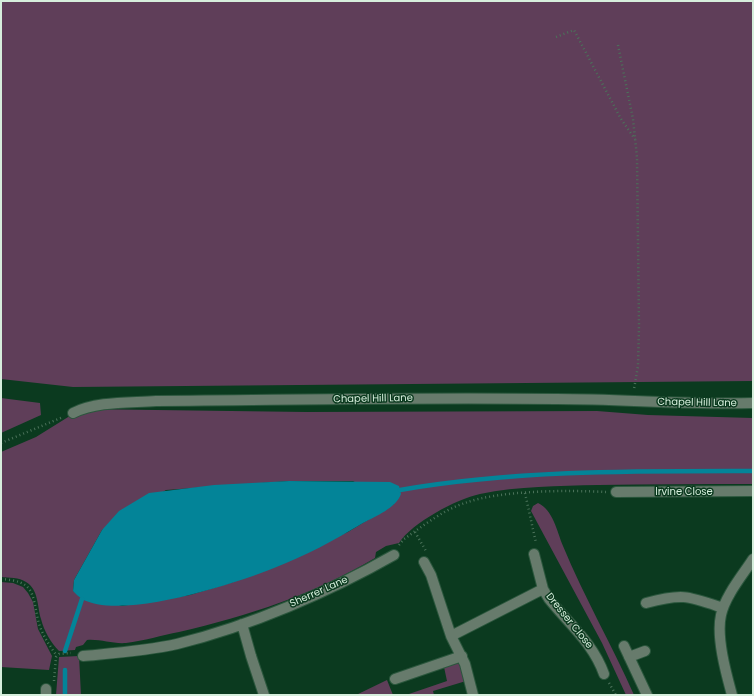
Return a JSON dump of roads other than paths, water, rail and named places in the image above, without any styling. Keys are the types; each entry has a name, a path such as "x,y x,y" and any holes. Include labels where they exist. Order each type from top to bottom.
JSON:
{"street":[{"name":"Chapel Hill Lane","path":"72,413 81,409 108,404 156,402 495,398 706,405 753,403"},
{"name":"Irvine Close","path":"616,492 753,491"},
{"name":"Dresser Close","path":"534,554 544,589 563,616 592,648 604,674"},
{"name":"Sherrer Lane","path":"83,656 136,651 178,643 242,624 344,582 394,555"},
{"path":"732,695 720,634 721,615 723,608 753,559"},
{"path":"424,562 431,575 451,636 462,656 470,679 473,695"},
{"name":"Dresser Close","path":"451,636 544,589"},
{"path":"646,603 664,598 686,596 723,608"},
{"path":"242,624 264,695"},
{"path":"624,646 647,695"},
{"path":"629,657 645,651"},
{"path":"395,679 462,656"}],"water":[{"path":"289,481 390,482 399,486 401,494 395,503 385,511 331,542 256,575 206,591 178,598 123,606 100,605 82,599 73,591 74,580 102,530 119,511 149,493 214,485"}],"waterway":[{"path":"400,490 444,483 532,475 664,471 753,471"},
{"path":"65,651 82,599"},
{"path":"65,670 65,695"}]}
